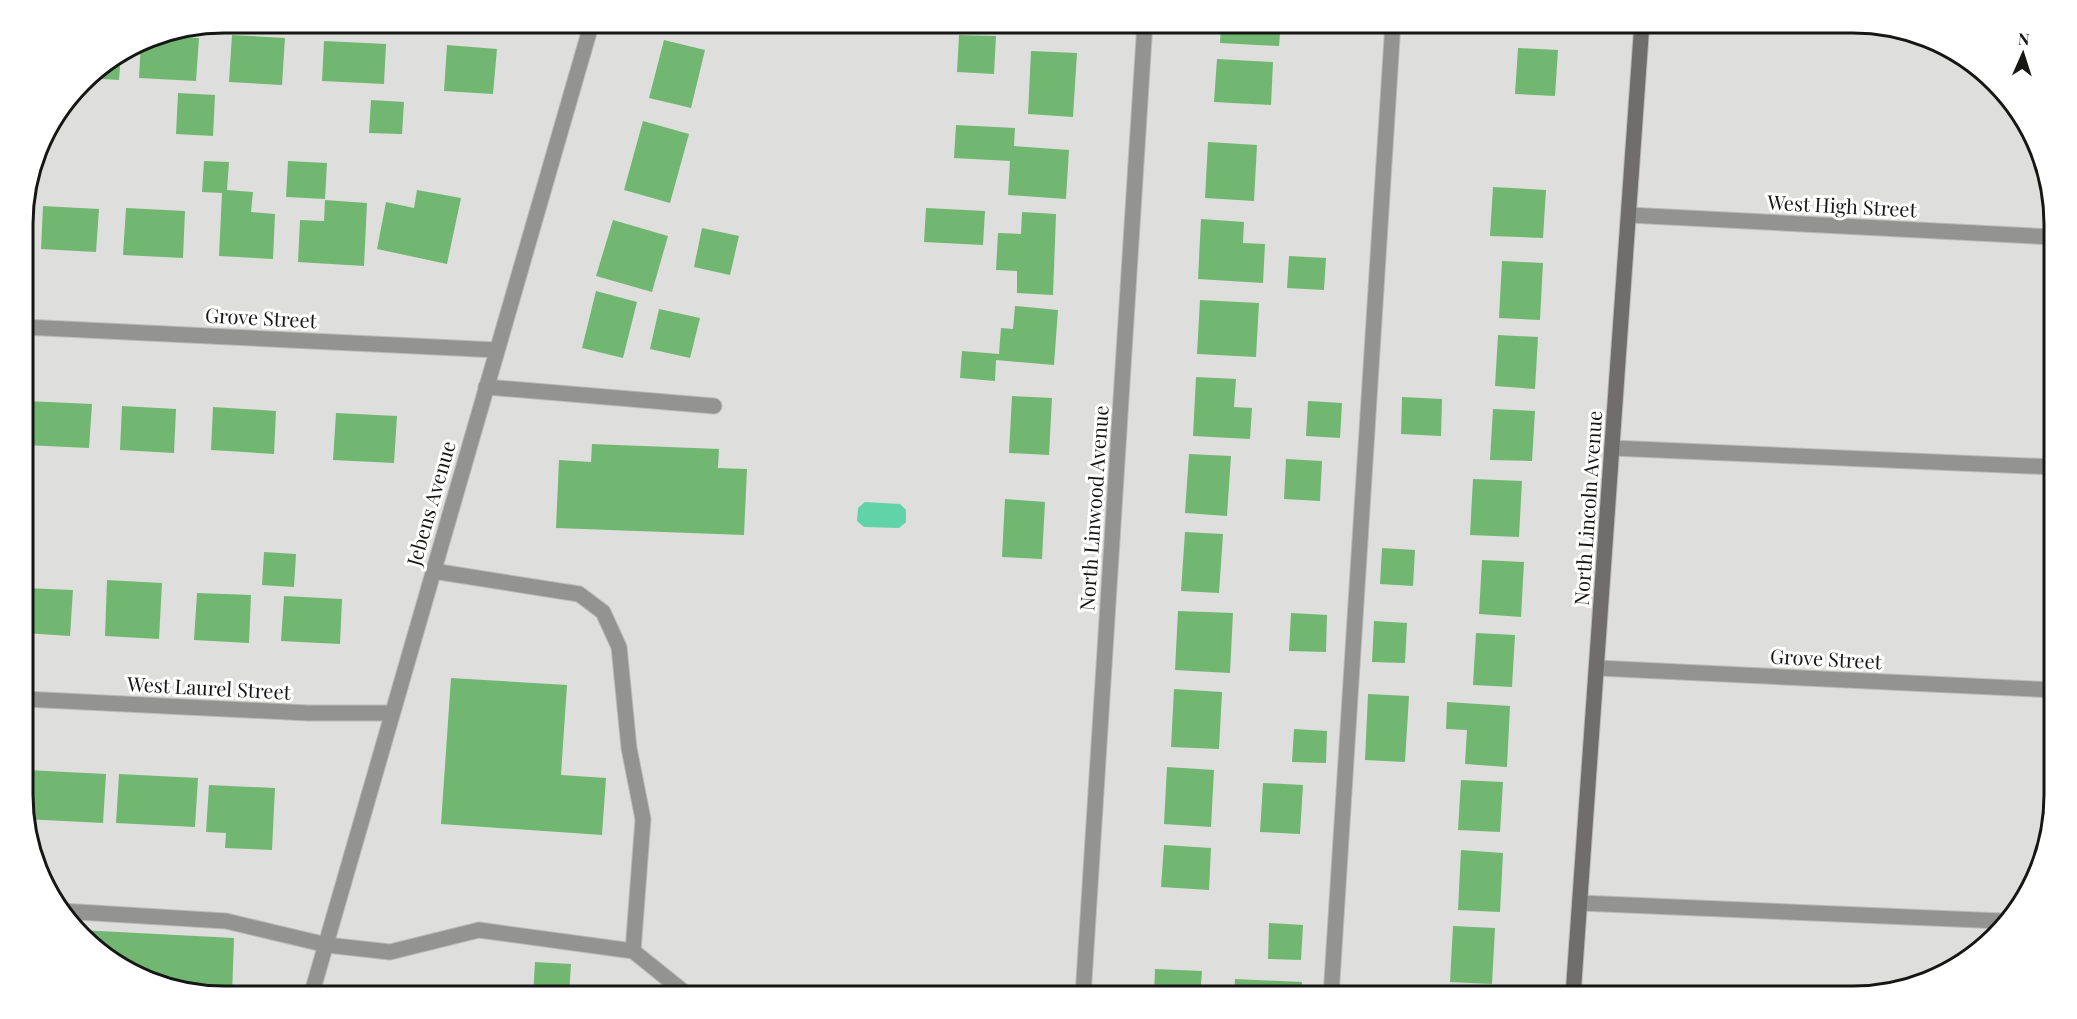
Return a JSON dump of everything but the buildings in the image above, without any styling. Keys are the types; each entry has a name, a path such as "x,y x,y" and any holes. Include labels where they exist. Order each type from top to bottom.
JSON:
{"street":[{"name":"Jebens Avenue","path":"314,986 589,33"},
{"name":"North Linwood Avenue","path":"1084,986 1144,33"},
{"path":"1332,986 1392,33"},
{"name":"North Lincoln Avenue","path":"1575,986 1641,33"},
{"name":"West High Street","path":"1629,215 2044,237"},
{"name":"Grove Street","path":"33,327 497,350"},
{"path":"486,387 714,406"},
{"path":"1612,448 2044,467"},
{"path":"433,571 579,594 603,612 619,647 629,748 643,819 633,951"},
{"name":"Grove Street","path":"1597,668 2044,690"},
{"name":"West Laurel Street","path":"33,699 309,713 392,713"},
{"path":"1580,903 1997,921"},
{"path":"73,912 226,921 327,945 390,952 479,930 633,951 677,986"}],"shaded area":[{"path":"865,502 900,504 906,510 906,522 899,528 864,527 857,521 858,508"}]}
